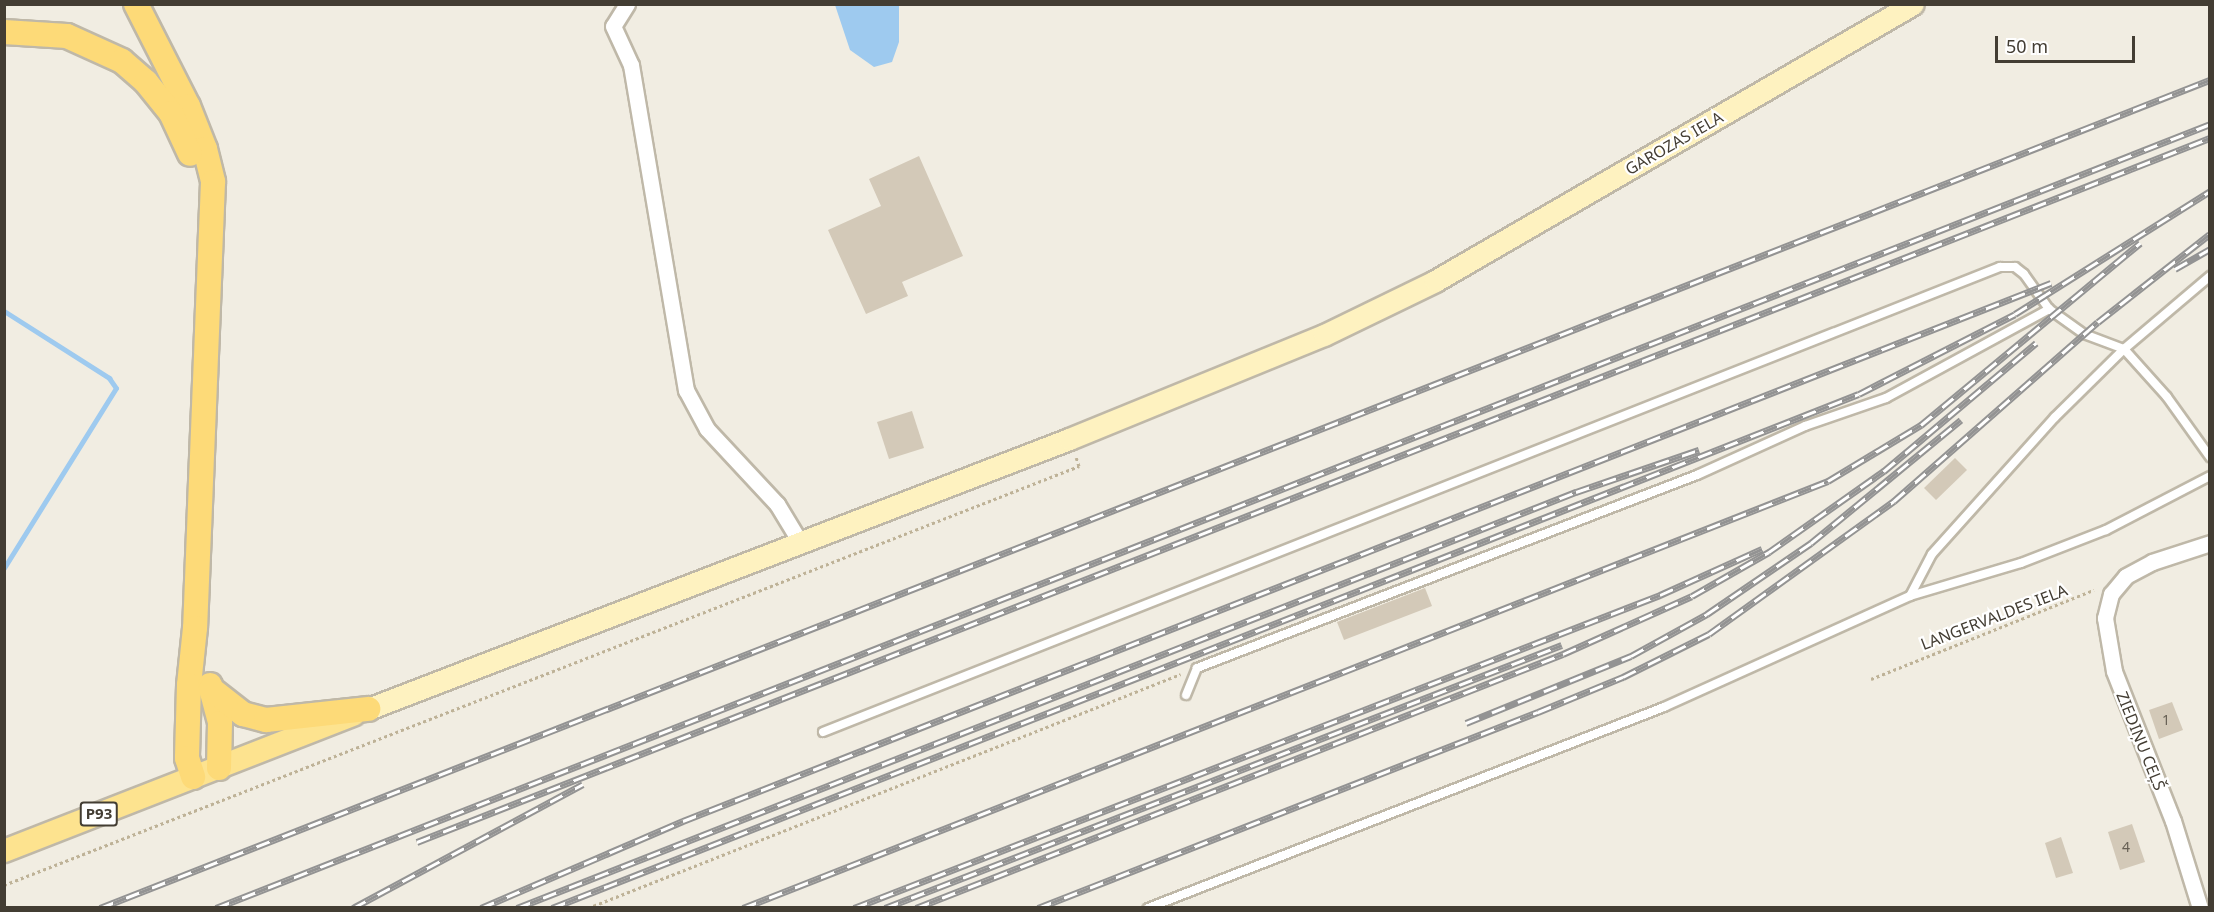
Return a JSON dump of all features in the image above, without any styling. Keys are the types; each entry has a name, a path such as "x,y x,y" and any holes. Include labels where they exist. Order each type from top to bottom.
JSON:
{"highway":[{"path":"136,4 205,149 214,216 207,256 195,628 187,758 193,777"},
{"path":"4,32 34,32 86,43 122,61 146,82 171,113 187,144 198,181 207,256"},
{"path":"195,628 220,723 219,768"},
{"path":"211,689 243,714 266,720 368,709"}],"main road":[{"name":"GAROZAS IELA","path":"800,542 1226,378 1435,280 1913,4"},
{"name":"P93","path":"4,851 800,542"}],"street":[{"path":"627,4 613,26 631,65 686,390 707,429 777,504 800,542"},
{"name":"ZIEDIŅU CEĻŠ","path":"2200,908 2173,821 2133,725 2107,641 2105,618 2111,594 2126,576 2152,562 2210,543"}],"lane":[{"path":"823,732 2000,267 2015,267 2024,274 2049,309 2084,334 2124,348 2167,397 2210,457"},
{"path":"1910,596 1932,554 2055,417 2124,348 2210,276"},
{"path":"1186,695 1197,668 1697,475 1805,426 1886,398 2049,309"},
{"path":"1149,908 1664,707 1910,596 2021,563 2106,530 2210,476"}],"path":[{"path":"4,885 1079,466"},
{"name":"LANGERVALDES IELA","path":"1871,679 2096,589"},
{"path":"588,908 1197,668"}],"water":[{"path":"835,5 899,5 899,42 892,62 874,67 850,50"}],"building":[{"path":"919,156 963,256 902,282 908,296 866,314 828,230 881,206 869,179"},
{"path":"912,411 924,448 889,459 877,422"},
{"path":"1955,458 1967,470 1936,500 1924,488"},
{"path":"1425,588 1432,606 1344,640 1337,622"},
{"path":"2172,702 2183,730 2159,739 2149,710"},
{"path":"2132,824 2145,862 2120,870 2108,832"},
{"path":"2061,837 2073,873 2056,878 2045,843"}],"waterway":[{"path":"4,311 109,378 116,388 4,568"}],"railway":[{"path":"100,908 2210,80"},
{"path":"216,908 2210,124"},
{"path":"417,842 2210,138"},
{"path":"552,908 1859,394 2015,314 2210,191"},
{"path":"1038,908 1538,712 1623,677 1709,634 1894,501 2098,322 2210,234"},
{"path":"743,908 1828,481 1921,425 2140,243"},
{"path":"2175,269 2210,249"},
{"path":"481,908 683,821 2051,283"},
{"path":"916,908 1563,654 1692,596 1769,552 1884,471 2036,343"},
{"path":"1466,723 1631,656 1707,614 1811,543 1961,420"},
{"path":"517,908 1576,492 1699,450"},
{"path":"854,908 1660,595 1762,549"},
{"path":"885,908 1562,645"},
{"path":"353,908 583,784"}]}
